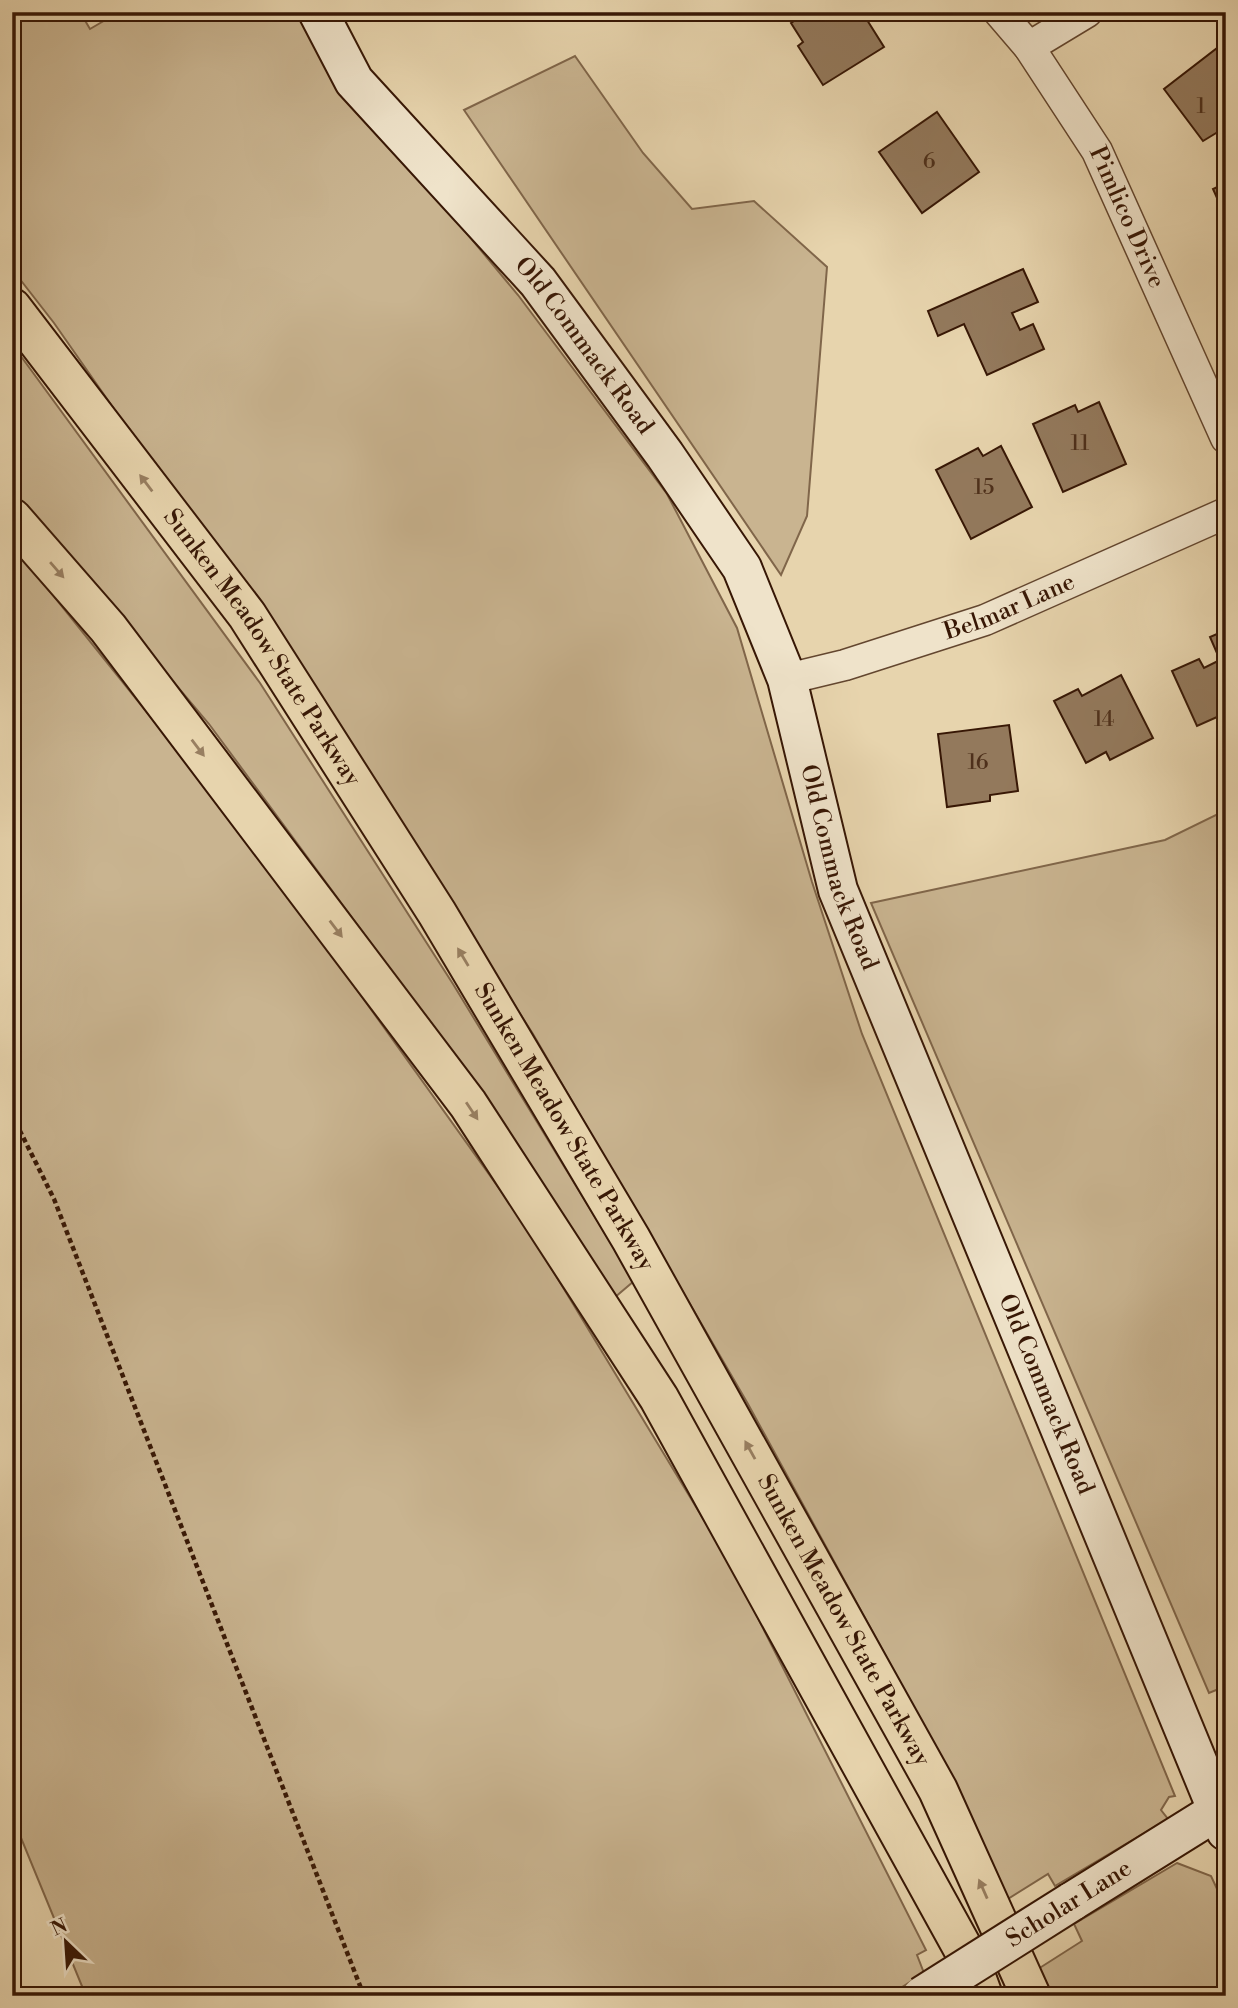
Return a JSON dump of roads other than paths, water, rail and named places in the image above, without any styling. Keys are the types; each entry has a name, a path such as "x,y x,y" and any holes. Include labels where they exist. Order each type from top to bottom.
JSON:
{"highway":[{"name":"Sunken Meadow State Parkway","path":"12,308 247,615 437,913 631,1239 931,1778 1031,1996"},
{"path":"12,518 108,628 468,1104 659,1398 971,1963 983,1996"}],"street":[{"name":"Old Commack Road","path":"318,12 354,81 538,282 665,455 742,568 787,679 838,890 1221,1821"},
{"name":"Pimlico Drive","path":"999,12 1029,47 1097,151 1226,438"},
{"path":"1029,47 1087,12"},
{"name":"Belmar Lane","path":"787,679 845,666 985,620 1226,513"},
{"name":"Scholar Lane","path":"922,1996 1071,1902 1221,1821"}]}
